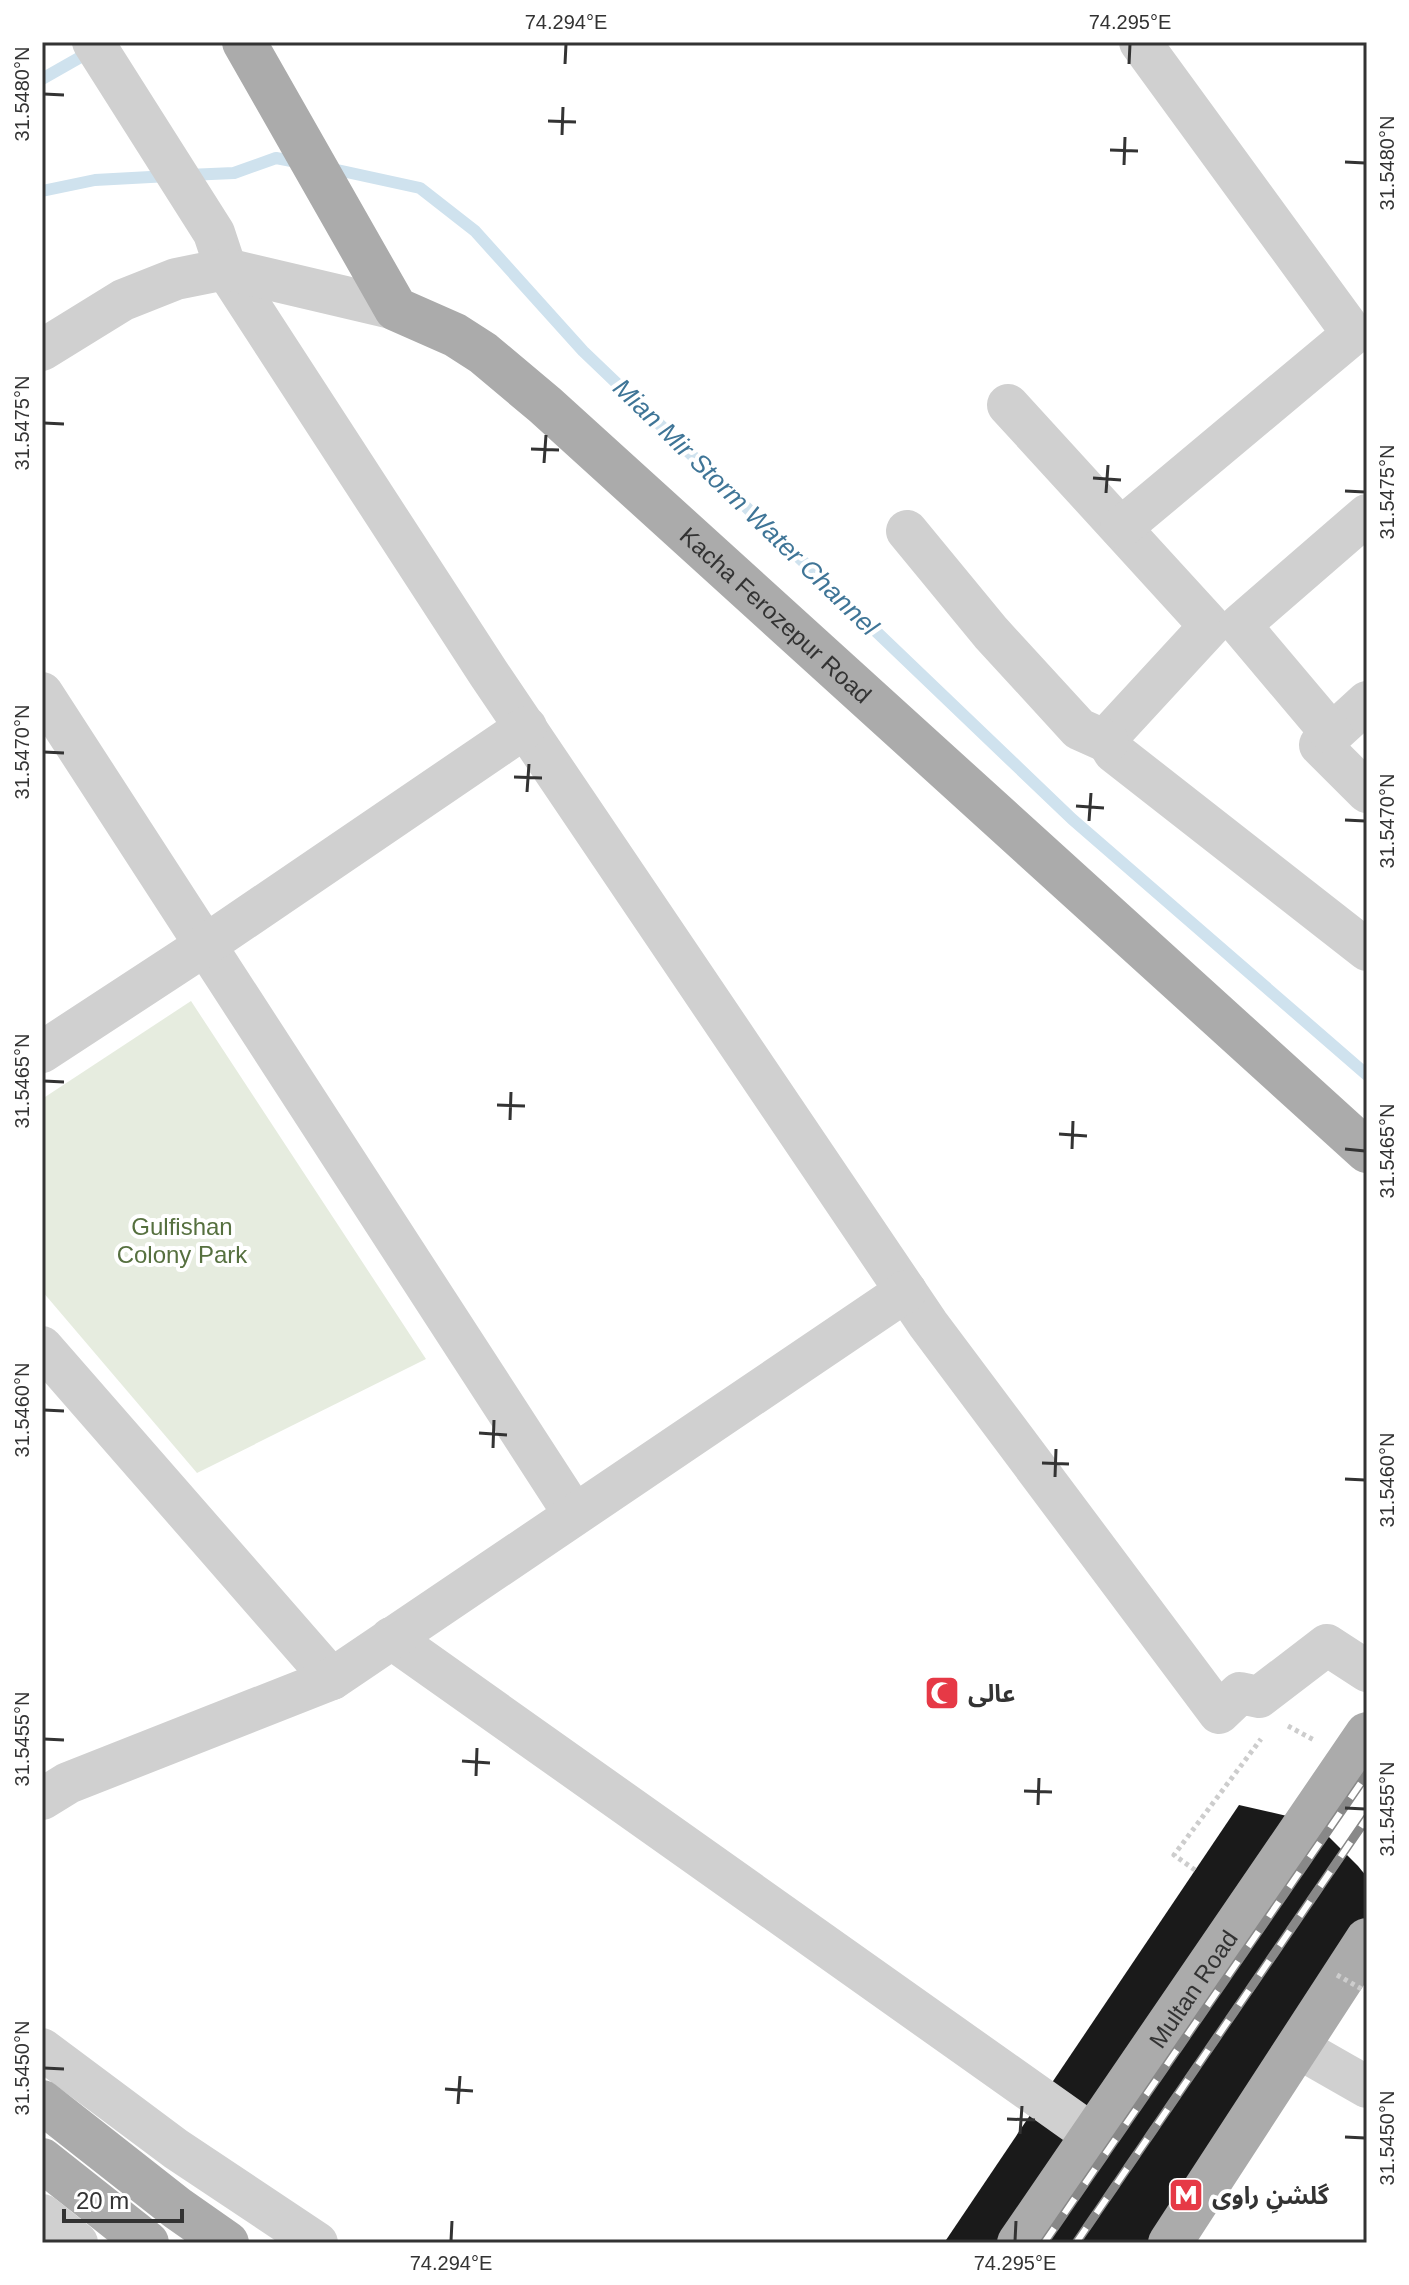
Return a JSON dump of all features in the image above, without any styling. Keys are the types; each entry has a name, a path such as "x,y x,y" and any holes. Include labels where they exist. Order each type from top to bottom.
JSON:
{"main road":[{"path":"244,42 388,297"},
{"name":"Kacha Ferozepur Road","path":"388,297 483,353 545,405 1367,1151"},
{"name":"Multan Road","path":"1019,2243 1367,1734"},
{"path":"1170,2243 1367,1940"},
{"path":"42,2102 227,2243"},
{"path":"42,2160 147,2243"}],"street":[{"path":"93,42 220,251 526,727 906,1291 1219,1713 1240,1693 1259,1697 1327,1645 1367,1671"},
{"path":"1121,528 1362,335 1140,42"},
{"path":"42,350 123,300 176,279 220,251 388,297"},
{"path":"1008,405 1121,528 1225,626 1332,734"},
{"path":"1108,742 1115,729 1225,626 1367,515"},
{"path":"907,531 991,633 1079,729 1108,742 1114,752 1367,950"},
{"path":"42,693 574,1514"},
{"path":"1367,702 1320,745 1367,792"},
{"path":"42,1052 526,727"},
{"path":"42,1799 68,1783 332,1679 906,1291"},
{"path":"42,1347 332,1679"},
{"path":"391,1638 1091,2134"},
{"path":"1297,2047 1367,2087"},
{"path":"42,2049 176,2149 317,2243"},
{"path":"42,2215 77,2243"}],"path":[{"path":"1195,1870 1174,1855 1267,1731"},
{"path":"1337,1975 1367,1992"}],"green space":[{"name":"Gulfishan Colony Park","path":"191,1001 426,1359 197,1473 42,1291 42,1099"}],"building":[{"path":"1239,1805 1287,1816 1328,1836 1367,1877 1367,1932 1157,2243 944,2243"}],"waterway":[{"path":"42,79 93,50"},
{"name":"Mian Mir Storm Water Channel","path":"188,175 234,173 276,158 302,163"},
{"name":"Mian Mir Storm Water Channel","path":"328,168 420,188 475,231 583,351 1072,819 1367,1075"},
{"name":"Mian Mir Storm Water Channel","path":"42,191 95,180 169,176"}],"railway":[{"path":"1044,2243 1367,1774"},
{"path":"1076,2243 1367,1818"}],"place":[{"name":"عالی","path":"942,1693"},
{"name":"گلشنِ راوی","path":"1186,2195"}]}
